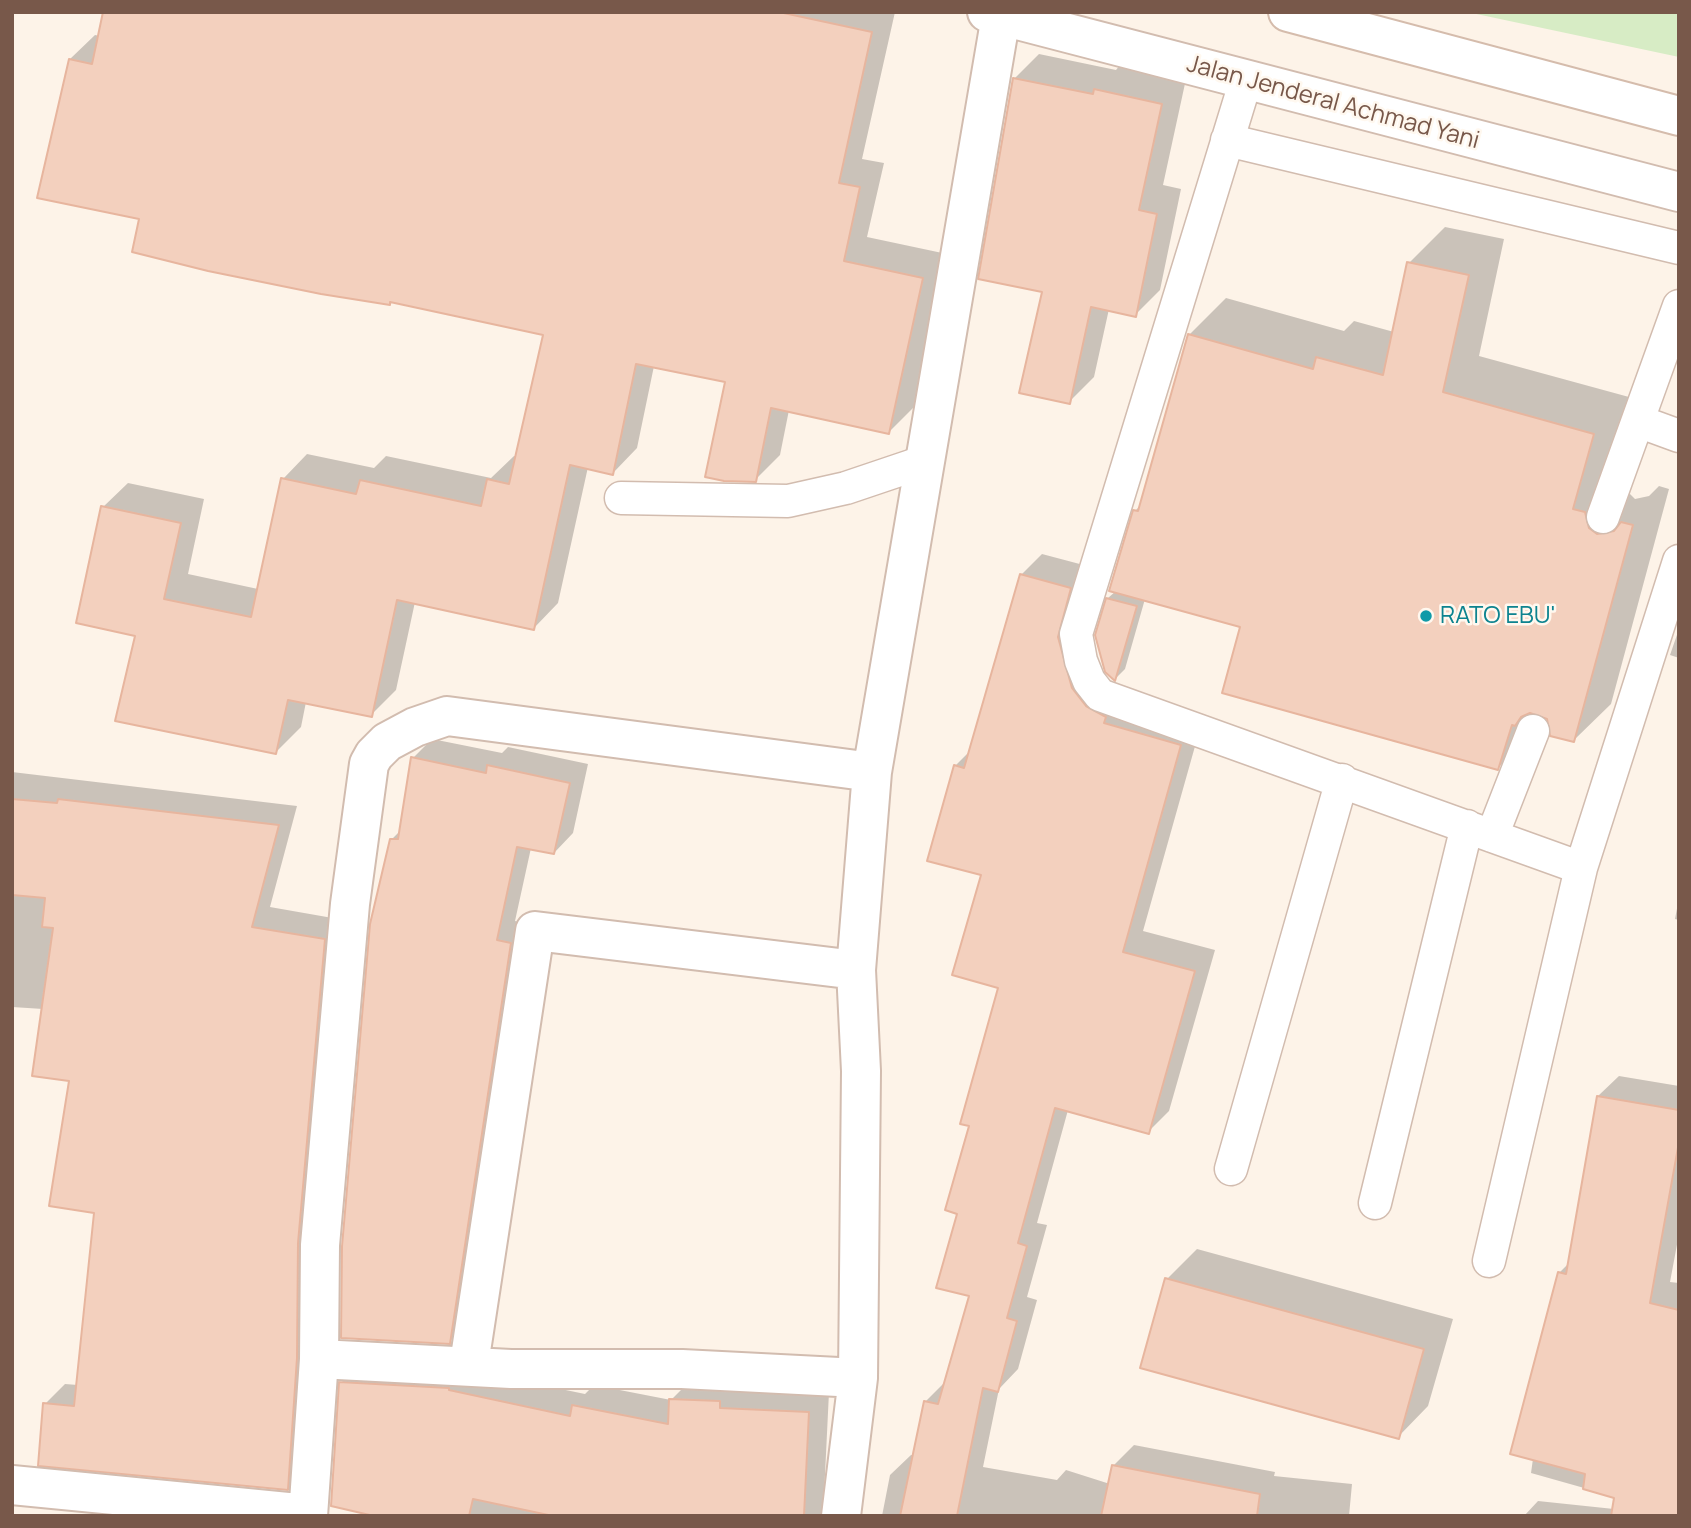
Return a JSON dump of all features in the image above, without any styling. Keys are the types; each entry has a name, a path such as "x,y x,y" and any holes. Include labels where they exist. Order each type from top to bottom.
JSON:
{"street":[{"path":"1288,12 1679,117"},
{"path":"841,1516 858,1378 861,1071 856,970 872,772 926,461 994,14"},
{"name":"Jalan Jenderal Achmad Yani","path":"994,14 1679,192"},
{"path":"12,1485 308,1515 319,1359 320,1245 350,904 369,764 387,743 415,727 447,716 872,772"},
{"path":"469,1364 535,931 856,970"},
{"path":"319,1359 469,1364 511,1369 682,1369 858,1378"}],"lane":[{"path":"1246,80 1076,634 1081,661 1089,681 1100,695 1581,868"},
{"path":"1227,140 1679,248"},
{"path":"1603,517 1679,306"},
{"path":"1638,421 1679,436"},
{"path":"621,498 788,501 846,488 926,461"},
{"path":"1489,1261 1581,868 1679,561"},
{"path":"1375,1203 1479,831 1533,731"},
{"path":"1231,1169 1342,780"}],"green space":[{"path":"1467,12 1679,12 1679,57"}],"building":[{"path":"103,12 779,12 872,32 839,183 860,187 844,261 923,278 889,434 771,408 756,482 724,481 705,477 725,382 636,364 613,475 570,465 534,630 397,600 372,717 288,700 276,754 115,721 135,636 76,623 101,506 181,523 164,599 251,617 281,478 356,494 360,480 481,506 487,479 509,484 543,335 390,302 390,305 321,294 132,252 139,219 37,198 69,59 92,64"},
{"path":"1013,78 1093,94 1094,89 1162,104 1139,210 1157,214 1136,317 1091,307 1070,404 1019,393 1042,292 978,279"},
{"name":"RATO EBU'","path":"1407,262 1469,275 1443,392 1594,434 1573,509 1585,512 1589,528 1597,534 1614,531 1621,522 1633,525 1574,742 1550,736 1547,719 1530,713 1521,717 1515,726 1512,725 1498,770 1222,693 1240,627 1109,591 1133,510 1138,511 1188,334 1313,369 1316,357 1383,375"},
{"path":"1020,574 1071,588 1058,637 1072,688 1086,706 1106,717 1104,723 1181,745 1123,952 1195,971 1149,1134 1055,1108 1018,1243 1027,1246 1007,1318 1017,1321 998,1392 983,1388 957,1516 900,1516 924,1401 938,1404 969,1296 936,1288 957,1214 945,1210 969,1126 960,1124 998,988 952,975 981,875 927,861 954,765 964,768"},
{"path":"1106,598 1137,606 1115,681 1105,672 1095,635"},
{"path":"411,757 486,773 487,765 570,783 554,854 517,847 497,940 511,943 450,1344 341,1338 342,1246 370,924 390,839 398,839"},
{"path":"12,799 57,803 58,799 279,825 252,927 325,939 298,1243 297,1358 288,1490 38,1466 43,1403 74,1406 94,1213 49,1206 69,1081 32,1076 53,928 42,927 45,898 12,895"},
{"path":"1597,1096 1679,1110 1679,1142 1650,1303 1679,1310 1679,1516 1611,1516 1614,1498 1583,1489 1585,1474 1510,1454 1558,1272 1566,1274"},
{"path":"1165,1278 1424,1349 1399,1439 1140,1368"},
{"path":"339,1382 449,1388 570,1416 572,1405 668,1424 669,1399 720,1401 720,1408 809,1412 804,1516 553,1516 473,1499 469,1516 374,1516 331,1506"},
{"path":"1112,1465 1260,1494 1257,1516 1101,1516"}],"place":[{"name":"RATO EBU'","path":"1426,616"}]}
